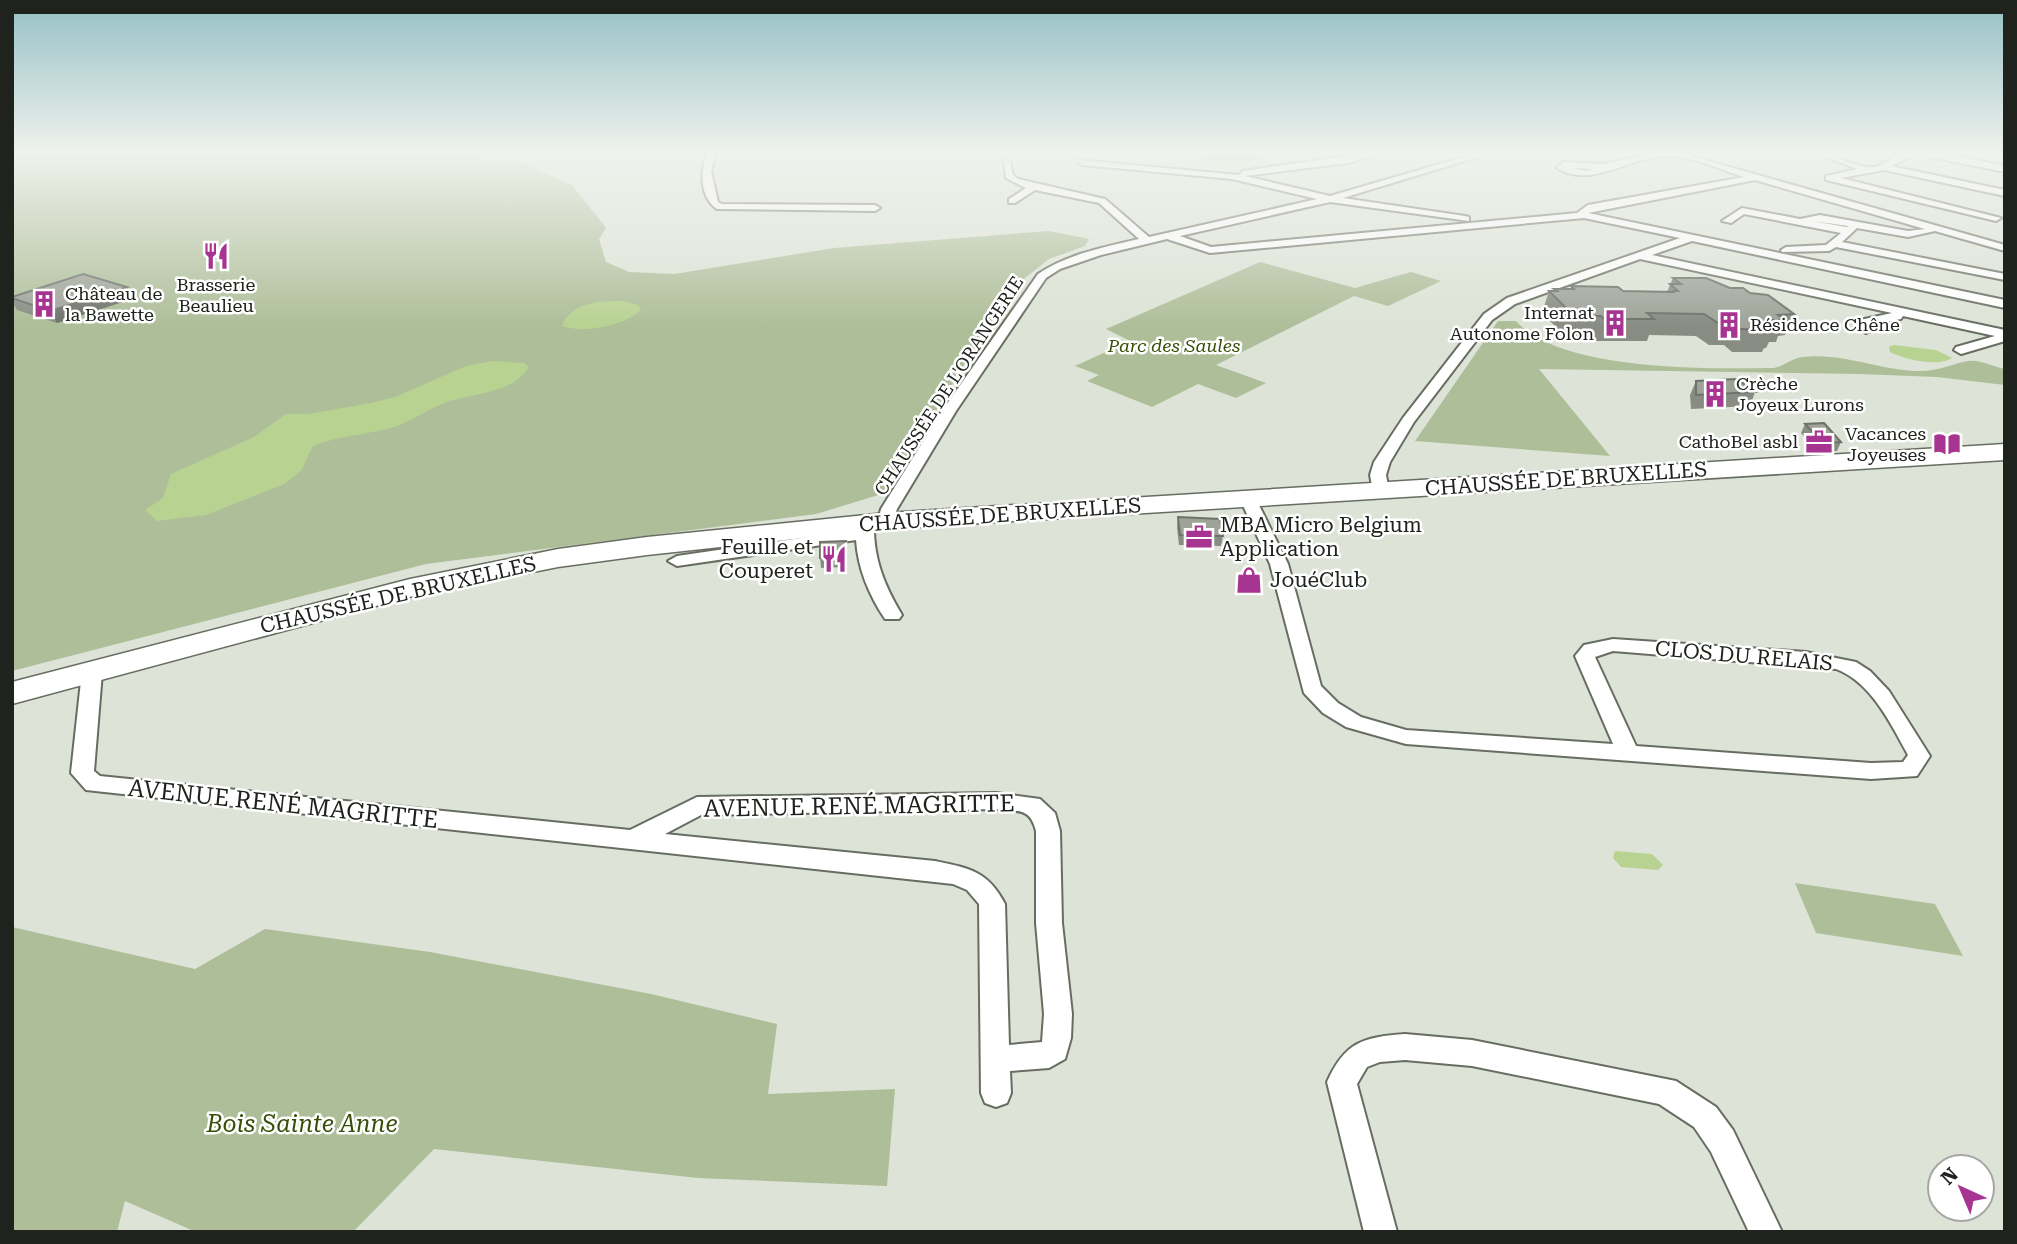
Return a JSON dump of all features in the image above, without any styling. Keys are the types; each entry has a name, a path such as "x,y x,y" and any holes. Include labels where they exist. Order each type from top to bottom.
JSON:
{"main road":[{"name":"CHAUSSÉE DE BRUXELLES","path":"12,693 410,588 546,561 714,538 1248,499 2005,452"}],"street":[{"path":"1112,210 1147,240"},
{"name":"CHAUSSÉE DE L'ORANGERIE","path":"872,526 889,509 942,422 1042,276 1081,257 1282,210"},
{"path":"1403,210 1494,224"},
{"path":"1584,215 1582,213 1586,210"},
{"path":"1874,210 2005,248"},
{"path":"1959,210 1996,218"},
{"path":"1727,221 1742,211 1802,222 1908,234 1942,229"},
{"path":"1168,236 1210,250 1584,215 2005,304"},
{"path":"1731,245 1800,251 1821,250 1835,244 1852,228"},
{"path":"1381,491 1378,474 1382,460 1402,429 1488,317 1511,301 1639,256 1683,235"},
{"path":"1835,244 2005,277"},
{"path":"1639,256 2005,336"},
{"path":"1695,281 1718,274"},
{"path":"1785,301 1810,293"},
{"path":"1866,329 1864,323 1908,314"},
{"path":"1961,350 2005,336"},
{"name":"CLOS DU RELAIS","path":"1248,499 1279,564 1308,681 1317,697 1339,714 1382,733 1406,737 1628,753 1897,772 1909,770 1919,756 1867,677 1853,668 1826,660 1806,658 1613,645 1591,649 1585,656 1588,667 1628,753"},
{"path":"677,561 872,526 871,579 892,615"},
{"name":"AVENUE RENÉ MAGRITTE","path":"92,672 82,773 94,784 935,871 976,882 992,904 996,1093"},
{"name":"AVENUE RENÉ MAGRITTE","path":"631,841 697,806 996,801 1032,804 1043,813 1048,831 1052,957 1059,1025 1057,1041 1055,1051 1049,1055 995,1059"},
{"path":"1381,1232 1342,1082 1357,1058 1379,1049 1405,1047 1472,1053 1665,1091 1705,1117 1717,1133 1766,1232"}],"green space":[{"path":"12,210 592,210 606,228 599,239 606,262 629,272 674,274 834,248 1049,231 1089,239 1085,246 1049,259 1011,289 885,493 816,514 426,564 12,671"},
{"name":"Parc des Saules","path":"1260,262 1355,288 1411,272 1441,281 1388,306 1354,296 1216,365 1266,383 1236,398 1198,384 1152,407 1087,381 1099,375 1075,366 1130,341 1106,329"},
{"path":"1498,321 1516,321 1537,337 1566,350 1638,364 1774,368 1799,358 1818,356 1921,371 1972,361 2005,369 2005,385 1937,377 1860,374 1539,369 1610,456 1415,441"},
{"path":"1795,883 1935,904 1963,956 1816,933"},
{"name":"Bois Sainte Anne","path":"12,927 195,969 265,929 430,952 651,994 777,1024 768,1094 895,1089 887,1186 698,1178 434,1149 353,1232 196,1232 125,1201 117,1232 12,1232"}],"shaded area":[{"path":"622,301 638,305 641,310 633,316 603,327 582,329 562,326 572,312 587,304"},
{"path":"1894,345 1936,350 1952,358 1930,362 1904,358 1890,352 1889,347"},
{"path":"493,361 524,363 529,367 512,383 501,388 442,404 394,427 313,446 301,471 284,484 206,515 157,521 145,510 163,498 171,474 254,437 286,414 308,414 395,397 466,366"},
{"path":"1615,851 1652,854 1663,865 1658,870 1621,867 1613,858"}],"building":[{"path":"83,274 127,287 50,311 12,298 12,297"},
{"path":"1673,278 1706,278 1730,288 1743,288 1750,293 1768,295 1794,314 1778,315 1785,320 1771,320 1776,326 1767,326 1772,330 1741,329 1732,323 1718,323 1704,314 1647,313 1654,319 1604,319 1601,316 1589,316 1567,309 1549,291 1574,289 1571,286 1675,292 1673,291 1678,291 1670,284 1681,284"},
{"path":"1737,379 1755,392 1696,395 1696,381"},
{"path":"1824,423 1841,442 1823,443 1805,424"},
{"path":"1178,517 1220,519 1223,536 1180,535"},
{"path":"846,541 845,556 820,558 820,542"}],"place":[{"name":"Brasserie Beaulieu","path":"216,256"},
{"name":"Château de la Bawette","path":"44,304"},
{"name":"Internat Autonome Folon","path":"1615,323"},
{"name":"Résidence Chêne","path":"1729,325"},
{"name":"Crèche Joyeux Lurons","path":"1715,394"},
{"name":"CathoBel asbl","path":"1819,442"},
{"name":"Vacances Joyeuses","path":"1947,444"},
{"name":"MBA Micro Belgium Application","path":"1199,537"},
{"name":"Feuille et Couperet","path":"834,559"},
{"name":"JouéClub","path":"1249,580"}]}
